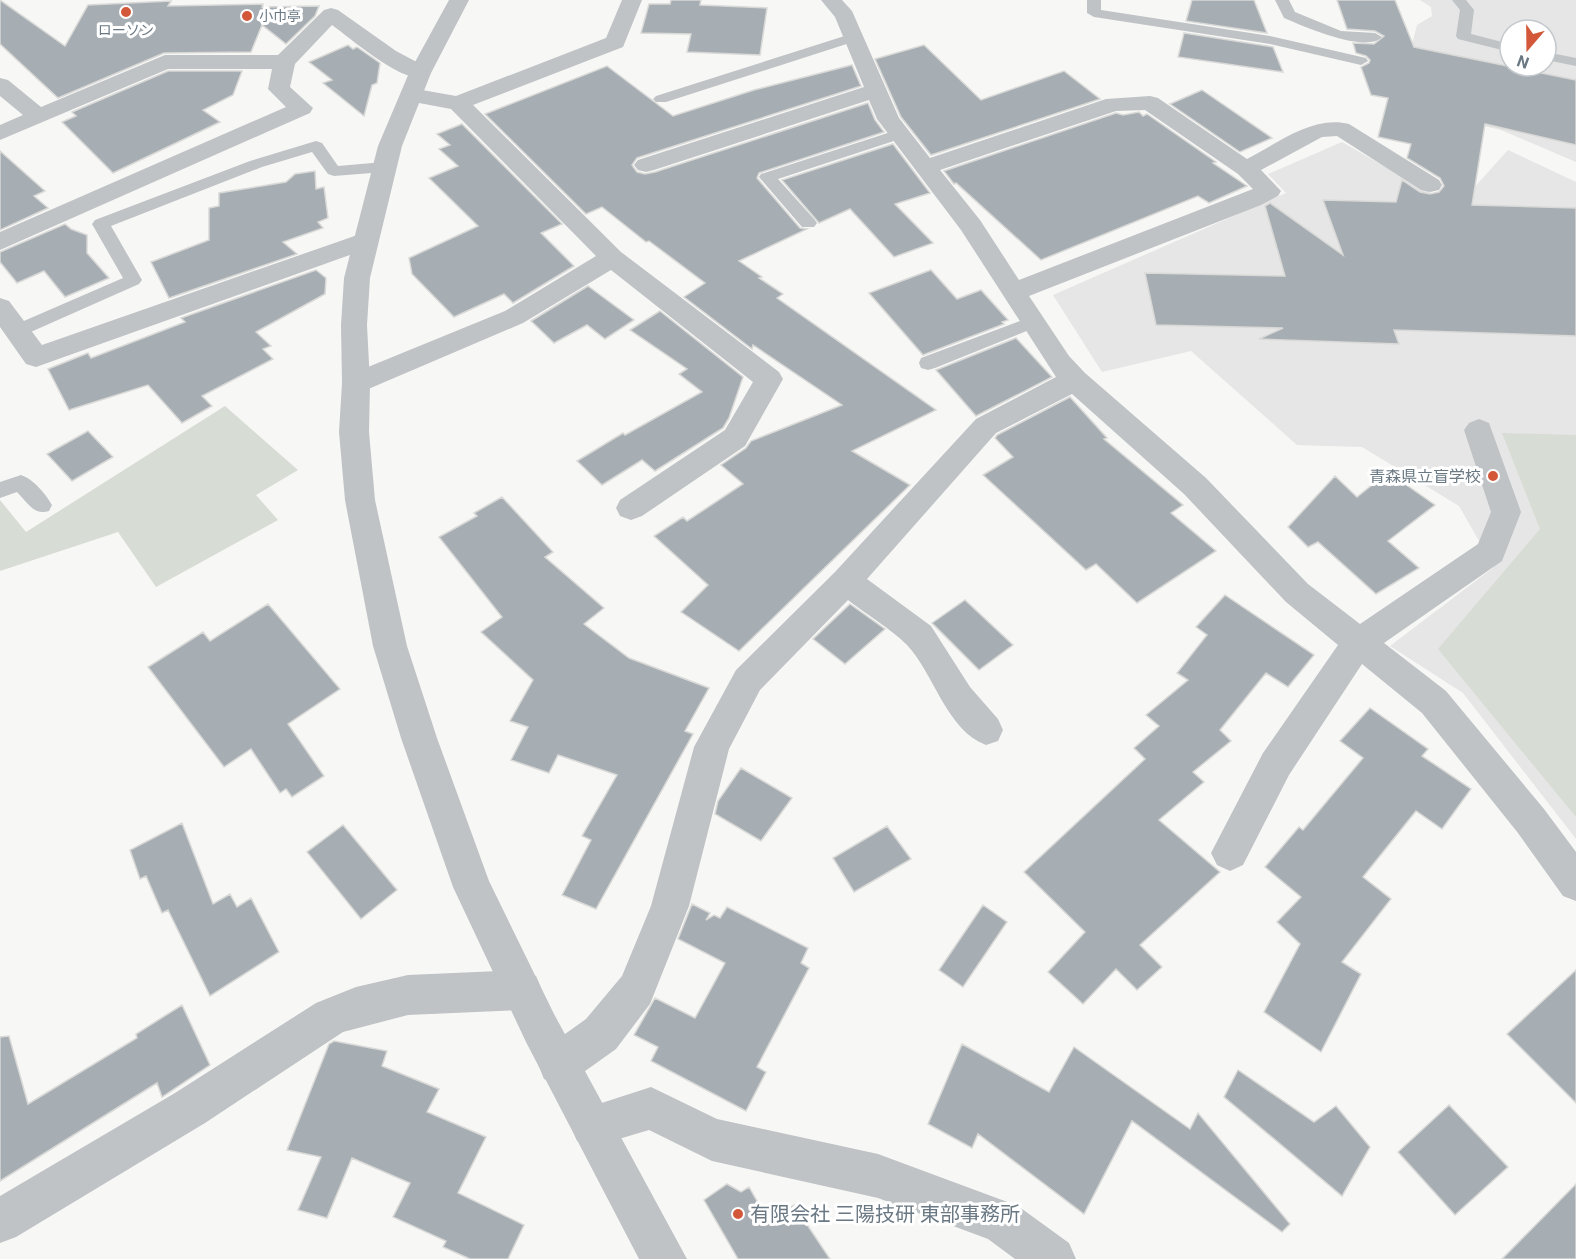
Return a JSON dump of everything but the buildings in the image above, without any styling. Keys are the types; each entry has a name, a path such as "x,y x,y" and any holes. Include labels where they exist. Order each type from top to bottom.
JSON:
{"street":[{"path":"459,0 416,84 384,167 357,278 354,325 356,383 354,432 360,500 390,646 419,738 472,887 559,1064 664,1259"},
{"path":"458,103 615,42 632,0"},
{"path":"831,0 845,15 888,118 971,226 1059,363 1075,380 1195,486 1297,593 1434,702 1531,821 1576,883"},
{"path":"0,242 302,108 279,89 284,62 331,14 388,56 416,84 458,103 612,258 769,379 735,438 631,508"},
{"path":"0,133 165,62 284,62"},
{"path":"0,85 39,117"},
{"path":"646,165 877,90"},
{"path":"926,167 1114,104 1150,103 1246,169 1269,190 1252,200 1013,292"},
{"path":"1246,169 1317,131 1341,129 1430,185"},
{"path":"0,307 36,357 366,240"},
{"path":"356,383 514,317 612,258"},
{"path":"559,1064 601,1034 636,990 670,906 712,747 748,680 846,581 986,426 1075,380"},
{"path":"1230,853 1276,764 1359,642 1491,552 1506,512 1479,430"},
{"path":"846,581 919,636 958,698 987,730"},
{"path":"0,1221 190,1108 330,1017 356,1007 408,995 522,990"},
{"path":"592,1126 651,1108 712,1139 878,1176 1002,1222 1053,1259"}],"lane":[{"path":"1094,0 1094,13 1270,40 1360,61"},
{"path":"1282,0 1289,15 1339,35 1375,37"},
{"path":"1459,0 1467,10 1463,36 1467,39 1498,45"},
{"path":"661,99 854,36"},
{"path":"1558,58 1576,62"},
{"path":"808,223 767,177 900,134"},
{"path":"17,331 134,280 101,224 256,164 316,146 334,171 384,167"},
{"path":"928,363 1033,322"},
{"path":"0,490 21,483 42,505"}],"shaded area":[{"path":"1420,0 1576,0 1576,162 1501,130 1430,113 1412,45 1417,25 1432,16 1431,7"},
{"name":"青森県立盲学校","path":"1342,142 1433,194 1471,191 1508,150 1576,182 1576,839 1463,693 1390,646 1494,567 1459,506 1362,447 1297,445 1191,351 1102,372 1053,295 1286,193 1268,174"},
{"path":"225,406 298,470 256,495 278,520 156,587 118,532 0,571 0,500 26,532"},
{"path":"1502,433 1576,435 1576,817 1438,649 1540,529"}],"place":[{"name":"ローソン","path":"126,12"},
{"name":"小巾亭","path":"247,16"},
{"name":"青森県立盲学校","path":"1493,476"},
{"name":"有限会社 三陽技研 東部事務所","path":"738,1214"}]}
